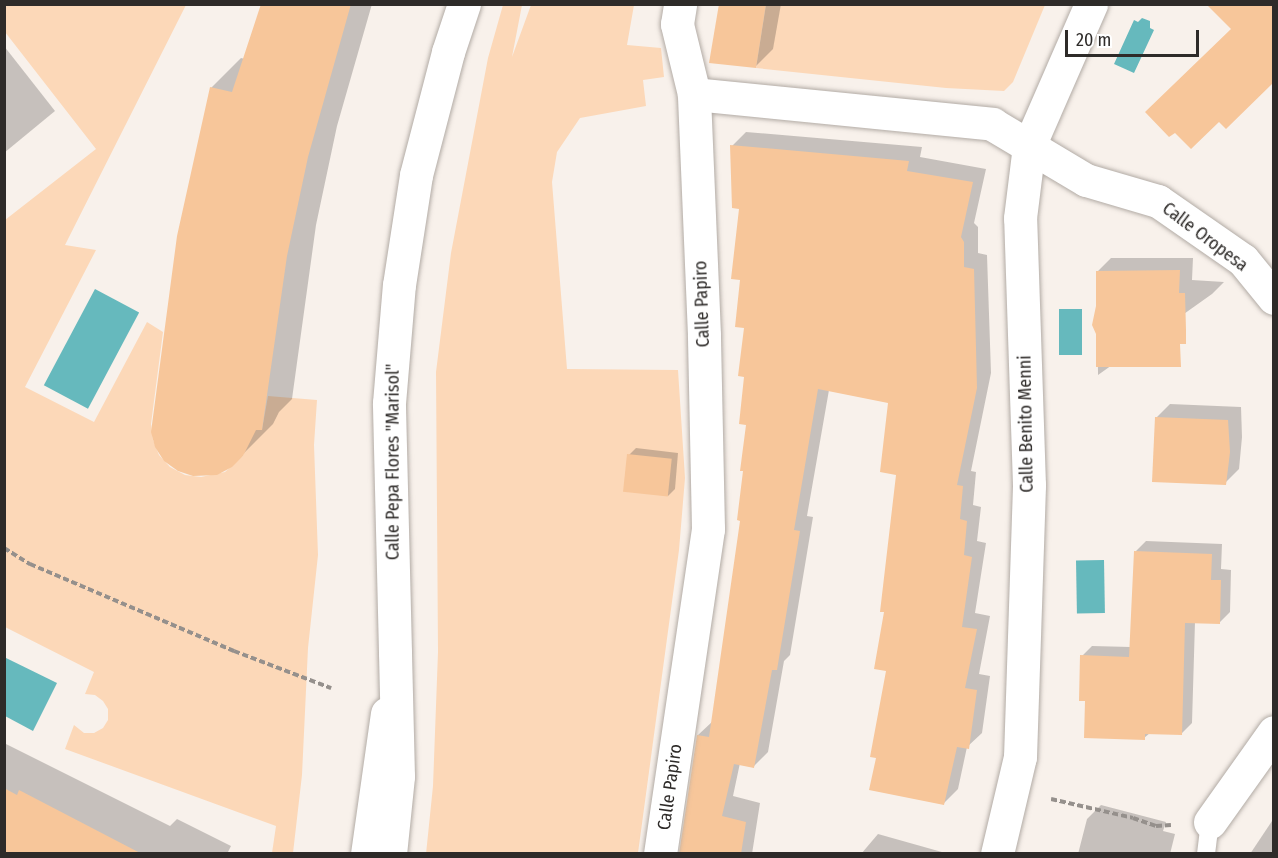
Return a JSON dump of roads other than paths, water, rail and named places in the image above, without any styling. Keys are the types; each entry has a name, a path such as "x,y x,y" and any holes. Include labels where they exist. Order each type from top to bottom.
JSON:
{"main road":[{"name":"Calle Pepa Flores \"Marisol\"","path":"367,854 395,652 389,403 399,285 416,175 448,52 464,4"},
{"name":"Calle Papiro","path":"660,854 708,529 704,335 694,94 677,24 680,4"},
{"name":"Calle Benito Menni","path":"997,854 1020,757 1029,485 1020,218 1029,146 1091,4"},
{"path":"694,94 992,124 1029,146"},
{"name":"Calle Oropesa","path":"1029,146 1086,180 1158,201 1243,260 1274,298"},
{"path":"390,854 398,776 395,652"},
{"path":"1208,838 1274,732"}],"water":[{"path":"1142,18 1150,21 1150,28 1154,30 1134,73 1114,64 1134,20 1138,22"},
{"path":"95,289 139,312 88,409 44,385"},
{"path":"1059,309 1082,309 1082,355 1059,355"},
{"path":"1076,560 1104,560 1105,613 1077,613"},
{"path":"4,657 57,683 33,731 5,716"}]}
